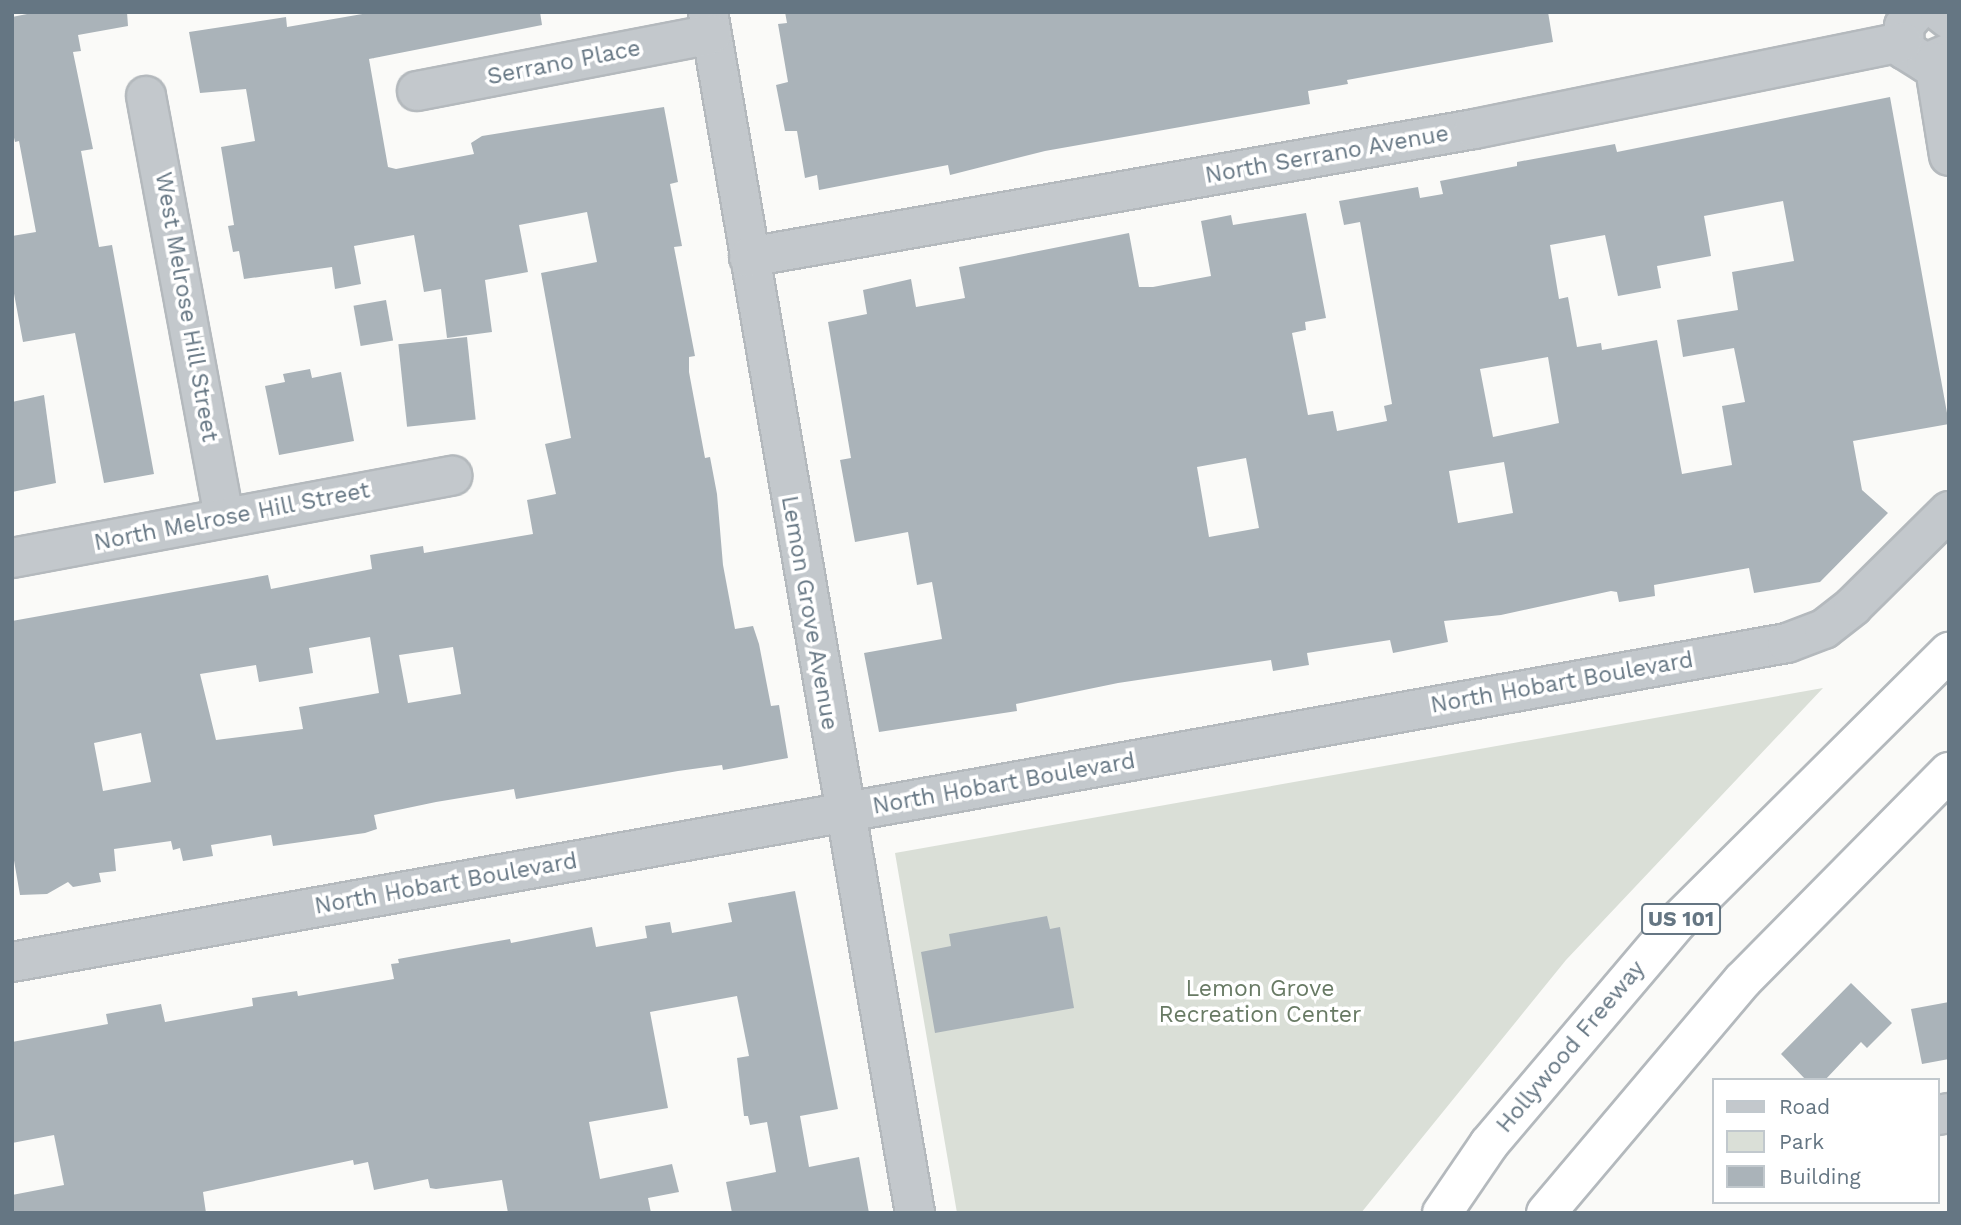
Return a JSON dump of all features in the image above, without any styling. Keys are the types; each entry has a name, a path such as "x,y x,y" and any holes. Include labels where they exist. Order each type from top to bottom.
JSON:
{"highway":[{"name":"Hollywood Freeway","path":"1442,1213 1489,1144 1678,921 1949,652"},
{"path":"1546,1213 1734,990 1944,778"}],"street":[{"path":"1940,12 1949,19"},
{"name":"Serrano Place","path":"417,91 710,23"},
{"name":"Lemon Grove Avenue","path":"710,23 843,813 915,1213"},
{"path":"1925,42 1949,156"},
{"name":"North Serrano Avenue","path":"749,257 1475,129 1925,42"},
{"name":"West Melrose Hill Street","path":"146,96 224,518"},
{"name":"North Melrose Hill Street","path":"12,558 452,476"},
{"name":"North Hobart Boulevard","path":"12,962 1787,643 1824,629 1853,606 1949,511"}],"green space":[{"name":"Lemon Grove Recreation Center","path":"1823,688 1566,960 1361,1213 957,1213 895,853"}],"building":[{"path":"37,12 127,12 128,26 78,35 81,51 73,52 93,149 81,151 99,247 112,245 154,474 104,483 75,333 23,342 12,283 12,236 36,232 19,141 15,142 12,129 12,17"},
{"path":"374,12 540,12 542,25 369,59 388,167 396,169 474,154 471,143 482,136 664,107 678,182 670,184 682,246 674,247 695,356 689,357 689,372 705,458 710,457 717,494 723,565 735,629 753,626 771,706 779,705 788,758 723,770 722,765 678,771 516,799 514,789 436,802 374,815 377,829 365,833 273,846 271,835 211,845 213,856 183,861 180,848 173,850 171,841 114,849 116,871 99,873 101,882 73,887 68,882 47,894 20,895 12,849 12,621 268,575 271,589 372,569 370,555 423,546 424,553 533,534 527,500 556,494 545,444 571,438 541,273 597,262 587,212 519,225 528,272 485,280 492,332 447,338 441,289 424,292 414,235 354,246 361,284 335,289 332,267 244,279 239,251 233,252 228,226 234,225 221,147 255,141 246,89 200,93 189,32 286,17 287,27","holes":["370,637 379,693 299,707 303,729 216,740 200,674 256,665 259,682 313,673 309,648","453,647 461,694 408,703 399,655","141,733 151,782 103,791 94,743"]},
{"path":"785,12 1548,12 1553,42 1347,80 1348,84 1308,91 1310,104 1045,151 950,175 948,165 819,190 817,175 805,178 797,131 785,131 776,85 788,82 778,24 787,23"},
{"path":"1890,97 1949,424 1853,441 1862,490 1888,513 1820,582 1754,593 1749,568 1654,585 1655,596 1619,602 1617,592 1611,591 1501,615 1444,621 1448,642 1393,653 1390,640 1307,653 1309,665 1273,671 1271,660 1118,683 1016,704 1017,711 879,732 864,653 942,639 932,582 917,585 908,532 855,542 840,460 851,458 828,322 867,314 863,290 911,279 916,307 965,298 959,267 1129,233 1139,287 1153,287 1211,276 1201,221 1231,215 1233,225 1306,213 1326,318 1305,322 1306,330 1292,333 1308,415 1333,411 1337,431 1387,421 1384,406 1392,404 1360,222 1344,225 1339,201 1418,187 1420,198 1443,194 1440,181 1517,166 1517,162 1615,144 1617,152","holes":["1783,201 1794,261 1732,272 1738,310 1677,320 1683,357 1734,348 1745,402 1722,406 1732,465 1682,474 1657,340 1602,350 1601,343 1577,347 1568,297 1559,299 1550,245 1605,235 1618,296 1661,288 1657,266 1711,256 1704,216","1548,357 1559,423 1493,437 1480,369","1246,458 1259,528 1209,537 1197,467","1504,462 1513,513 1458,523 1449,471"]},
{"path":"386,300 393,340 361,346 354,306"},
{"path":"467,337 476,420 407,427 398,344"},
{"path":"310,369 312,378 341,372 354,441 279,455 265,386 285,382 283,374"},
{"path":"44,395 56,483 12,492 12,402"},
{"path":"795,891 838,1109 800,1116 809,1167 859,1157 869,1213 732,1213 726,1182 776,1172 767,1122 750,1125 748,1116 744,1116 737,1058 749,1056 737,996 650,1012 668,1108 589,1122 600,1179 672,1164 679,1192 648,1198 651,1213 508,1213 502,1180 436,1189 430,1188 428,1179 374,1190 368,1162 354,1165 353,1160 203,1192 206,1213 12,1213 12,1195 64,1185 54,1135 12,1143 12,1042 108,1024 106,1014 161,1004 165,1022 253,1006 252,998 297,991 298,996 394,979 391,964 399,963 398,959 510,939 511,943 592,927 596,947 647,938 645,926 670,922 672,933 732,922 728,903"},
{"path":"1047,916 1050,929 1060,927 1074,1008 935,1033 921,952 951,946 949,934"},
{"path":"1851,983 1892,1023 1867,1048 1861,1042 1827,1078 1804,1078 1781,1054"},
{"path":"1949,1002 1949,1059 1922,1064 1911,1009"}]}
